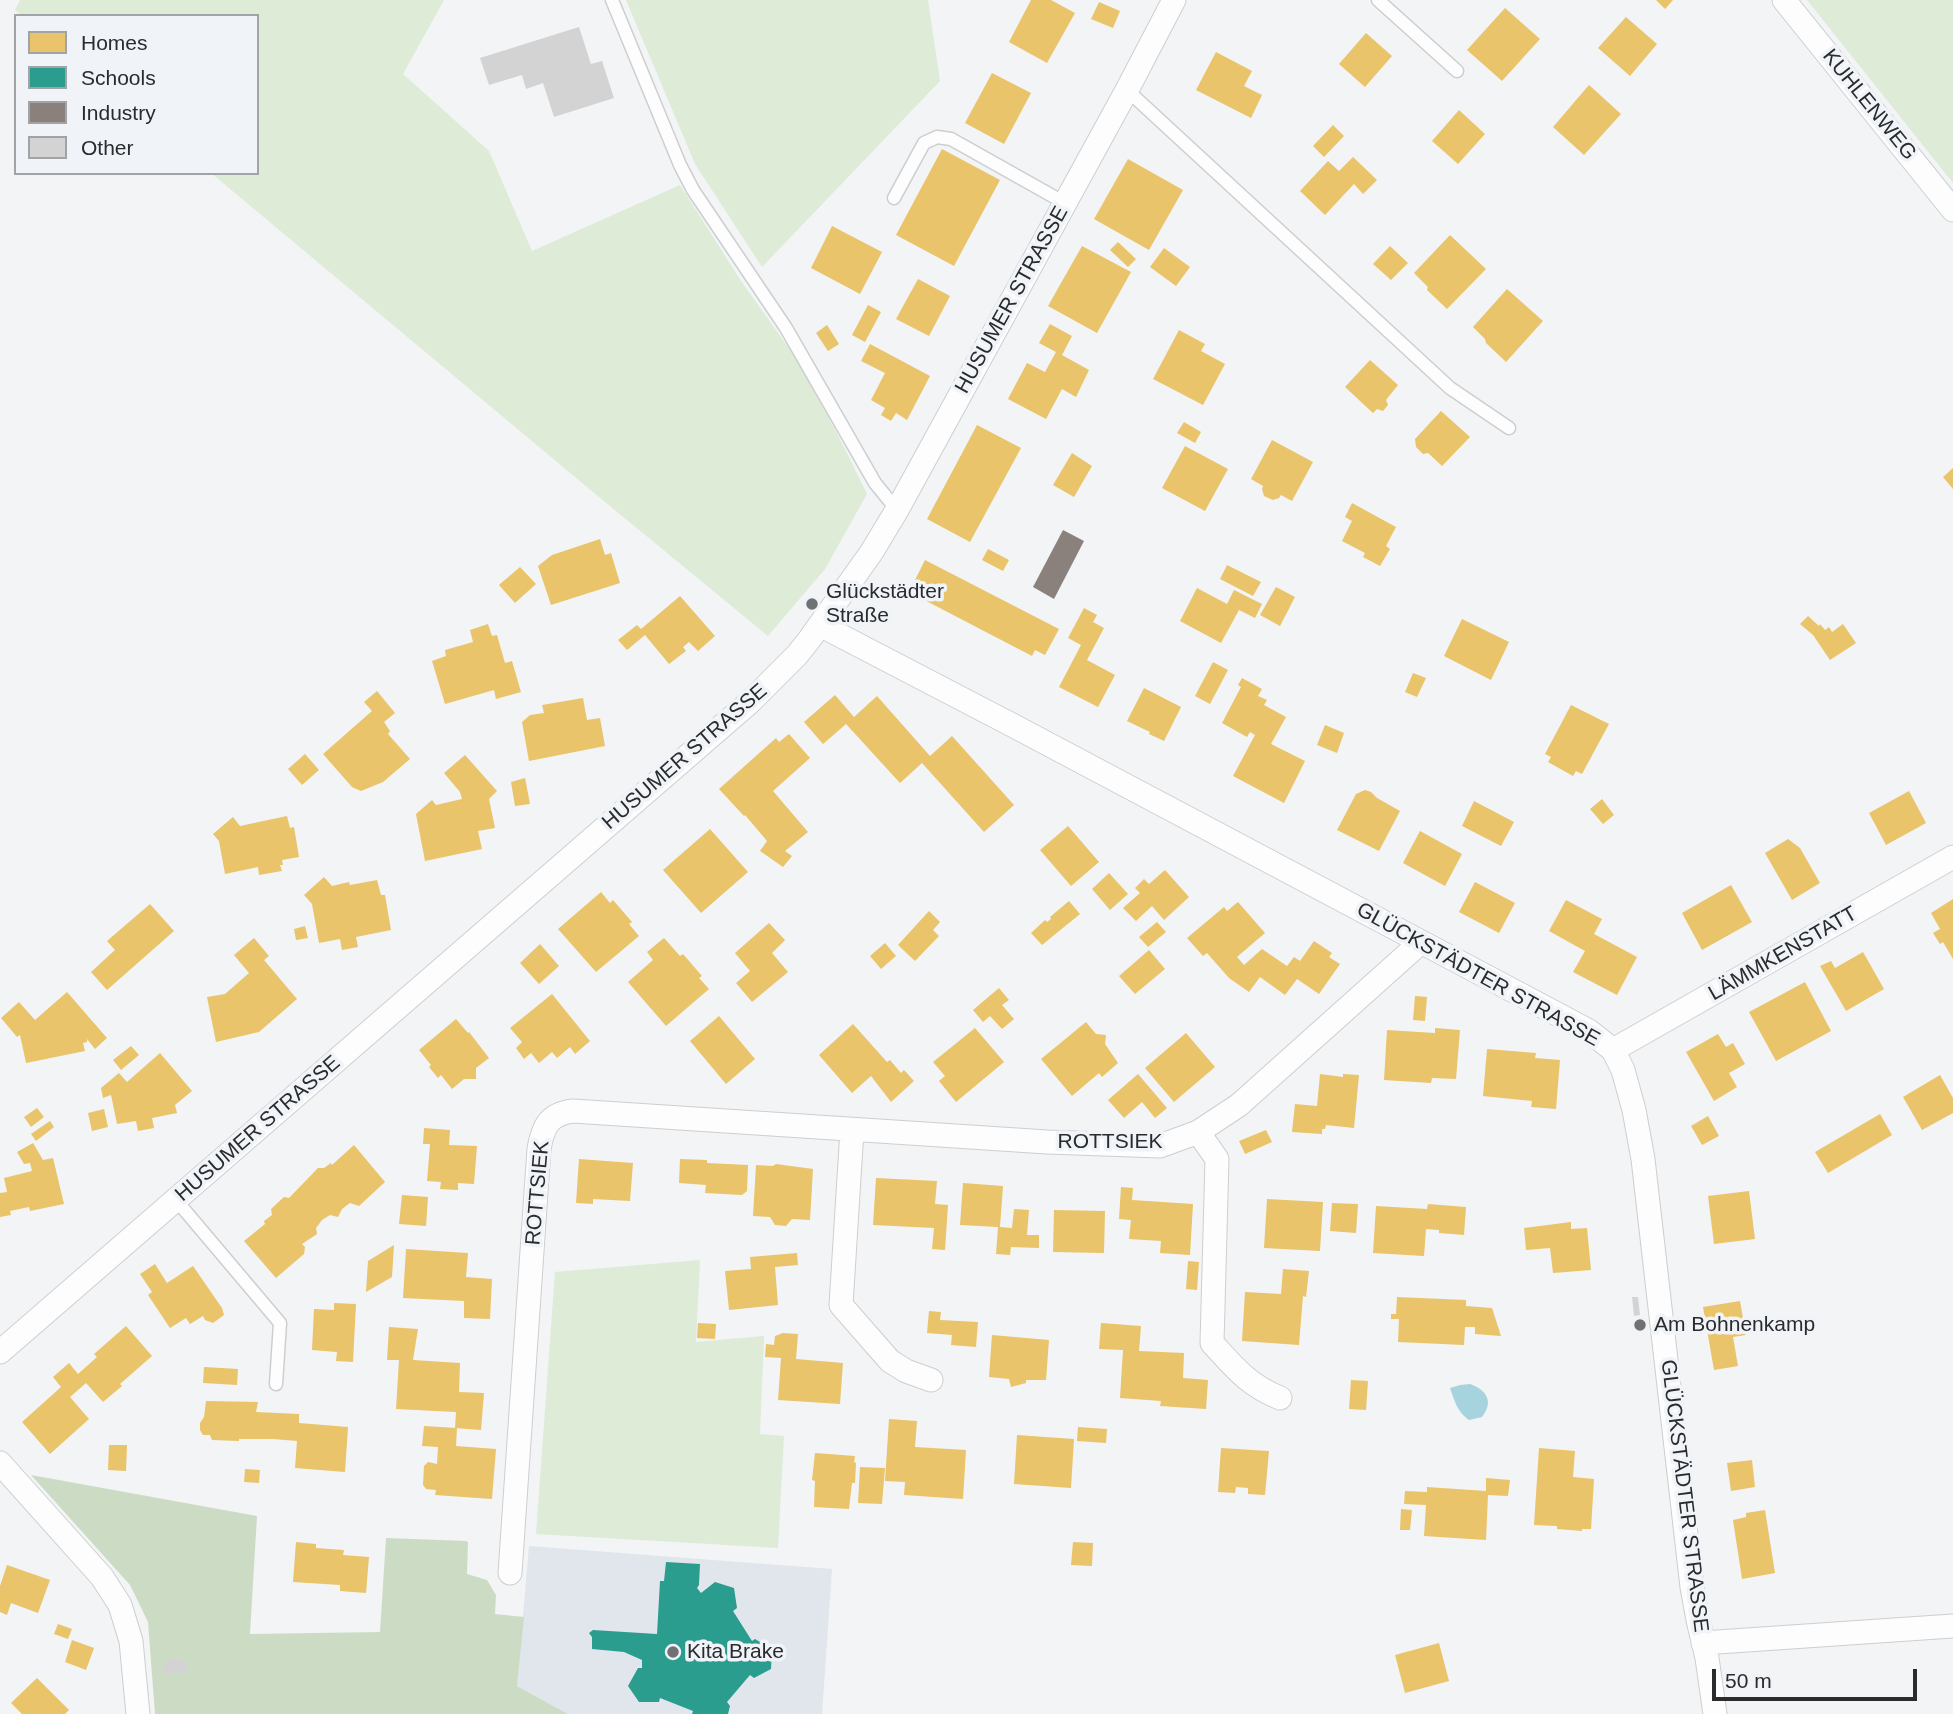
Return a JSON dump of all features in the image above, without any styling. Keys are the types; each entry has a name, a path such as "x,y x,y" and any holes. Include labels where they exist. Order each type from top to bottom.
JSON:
{"street":[{"name":"HUSUMER STRASSE","path":"0,1352 750,702 797,655 871,553 897,510 1174,0"},
{"name":"KUHLENWEG","path":"1784,0 1953,210"},
{"name":"GLÜCKSTÄDTER STRASSE","path":"820,625 1589,1031 1613,1050 1629,1088 1643,1159 1692,1587 1707,1658 1715,1714"},
{"name":"LÄMMKENSTATT","path":"1613,1050 1953,857"},
{"name":"ROTTSIEK","path":"510,1573 539,1149 542,1134 549,1121 559,1113 573,1111 1117,1146 1160,1146 1198,1132 1239,1105 1420,943"},
{"path":"852,1130 841,1305 890,1361 906,1371 931,1380"},
{"path":"1198,1132 1217,1159 1212,1343 1244,1378 1280,1398"},
{"path":"0,1463 102,1577 120,1605 131,1641 138,1714"},
{"path":"1703,1643 1953,1626"}],"lane":[{"path":"612,0 693,190 786,328 875,483 897,510"},
{"path":"1378,0 1457,71"},
{"path":"1127,90 1450,388 1509,428"},
{"path":"894,198 924,143 937,137 951,139 1065,202"},
{"path":"176,1200 280,1322 276,1384"}],"shaded area":[{"name":"Kita Brake","path":"529,1546 832,1569 822,1714 568,1714 517,1686"}],"green space":[{"path":"20,0 444,0 403,74 489,151 532,251 680,185 741,281 798,361 867,494 825,569 768,636 213,175 259,175 259,14 20,14 15,10"},
{"path":"626,0 928,0 940,81 762,267 695,164"},
{"path":"1807,0 1953,0 1953,183"},
{"path":"700,1260 696,1342 764,1336 760,1434 784,1436 778,1548 536,1534 555,1272"},
{"path":"31,1475 257,1516 250,1634 380,1632 386,1538 466,1541 467,1574 487,1580 496,1595 495,1614 524,1617 517,1686 568,1714 155,1714 148,1622 130,1585"}],"water":[{"path":"1470,1384 1484,1393 1488,1406 1482,1417 1469,1420 1459,1410 1450,1388"}],"building: Homes":[{"path":"1031,0 1051,0 1075,13 1047,63 1009,42"},
{"path":"1656,0 1673,0 1665,9"},
{"path":"1099,2 1120,11 1113,28 1091,19"},
{"path":"1505,8 1540,39 1502,81 1467,50"},
{"path":"1626,17 1657,44 1630,76 1598,48"},
{"path":"1366,33 1392,56 1365,87 1339,64"},
{"path":"1216,52 1252,71 1244,86 1262,95 1251,118 1196,90"},
{"path":"992,73 1031,93 1004,144 965,123"},
{"path":"1589,85 1621,114 1584,155 1553,127"},
{"path":"1459,110 1485,134 1458,164 1432,141"},
{"path":"1333,125 1344,136 1324,157 1313,146"},
{"path":"942,149 1000,180 954,266 896,235"},
{"path":"1353,157 1377,180 1363,194 1354,184 1325,215 1300,191 1328,161 1339,171"},
{"path":"1128,159 1183,190 1149,250 1094,219"},
{"path":"832,226 882,252 860,294 811,268"},
{"path":"1450,235 1486,269 1447,309 1414,273"},
{"path":"1118,242 1136,259 1128,267 1110,250"},
{"path":"1082,246 1131,272 1097,333 1048,306"},
{"path":"1390,246 1408,263 1391,280 1373,264"},
{"path":"1164,248 1190,267 1176,286 1150,267"},
{"path":"918,279 950,296 929,336 896,319"},
{"path":"1507,289 1543,321 1506,362 1473,327"},
{"path":"868,305 881,312 865,342 852,335"},
{"path":"1050,324 1072,336 1062,355 1089,370 1076,397 1062,389 1046,419 1008,399 1027,363 1045,372 1056,352 1039,343"},
{"path":"827,325 839,344 828,351 816,333"},
{"path":"1179,330 1205,344 1201,351 1225,364 1203,405 1153,379"},
{"path":"870,344 930,376 907,420 896,413 891,421 881,415 885,408 871,400 885,373 861,361"},
{"path":"1370,360 1398,385 1386,400 1388,405 1383,411 1377,409 1373,413 1345,387"},
{"path":"1441,411 1470,437 1442,466 1428,453 1423,454 1416,447 1415,439"},
{"path":"1184,422 1201,432 1195,443 1177,433"},
{"path":"977,425 1021,448 970,542 927,519"},
{"path":"1272,440 1313,462 1292,501 1281,495 1273,500 1264,496 1263,486 1251,479"},
{"path":"1185,446 1228,469 1205,511 1162,488"},
{"path":"1072,453 1092,466 1074,497 1053,485"},
{"path":"1953,468 1953,489 1943,477"},
{"path":"1352,503 1396,527 1386,546 1390,549 1380,566 1363,557 1365,553 1342,541 1352,521 1345,517"},
{"path":"600,539 605,555 611,553 620,583 551,605 538,566 552,555"},
{"path":"988,549 1009,560 1003,571 982,560"},
{"path":"925,560 1059,629 1045,655 1035,650 1032,656 909,592"},
{"path":"1227,565 1261,582 1253,596 1220,579"},
{"path":"520,567 536,584 515,603 499,585"},
{"path":"1276,587 1295,597 1280,626 1260,615"},
{"path":"1197,588 1227,604 1234,590 1262,604 1255,618 1239,610 1221,643 1180,621"},
{"path":"680,596 715,636 698,651 689,642 683,647 686,651 669,664 645,635 627,650 618,640 637,625 641,629"},
{"path":"1084,608 1097,615 1093,622 1104,628 1087,660 1115,675 1098,707 1059,687 1081,645 1068,638"},
{"path":"1808,616 1825,630 1829,627 1832,632 1843,624 1856,643 1830,660 1813,635 1800,624"},
{"path":"1462,619 1509,642 1491,680 1444,656"},
{"path":"488,624 492,636 497,635 505,663 512,661 521,692 496,699 494,690 445,704 432,661 446,656 445,650 473,642 470,630"},
{"path":"1213,662 1228,670 1210,704 1195,696"},
{"path":"1413,673 1426,678 1417,697 1405,692"},
{"path":"1242,678 1262,689 1258,696 1267,700 1264,705 1286,717 1271,744 1305,761 1284,803 1233,776 1255,735 1250,732 1247,737 1222,723 1241,687 1238,685"},
{"path":"1144,688 1181,707 1164,741 1127,721"},
{"path":"377,691 395,713 384,722 390,731 388,734 410,759 383,782 361,791 352,787 323,754 372,711 364,702"},
{"path":"835,695 854,717 877,696 930,756 952,736 1014,805 984,832 922,763 900,783 846,724 823,744 804,722"},
{"path":"583,698 587,720 600,718 605,746 529,761 522,722 530,715 544,713 542,705"},
{"path":"1571,705 1609,724 1582,774 1576,771 1573,776 1548,762 1551,757 1545,754"},
{"path":"1325,725 1344,733 1337,753 1317,745"},
{"path":"789,734 810,758 773,791 808,832 785,851 792,856 783,867 760,851 767,841 719,789 776,738 779,742"},
{"path":"305,754 319,770 302,785 288,769"},
{"path":"465,755 497,791 489,799 495,828 478,831 482,849 425,861 416,814 432,800 436,805 462,799 460,792 444,773"},
{"path":"525,778 530,804 515,806 511,782"},
{"path":"1365,790 1400,811 1379,851 1337,830 1356,794"},
{"path":"1909,791 1926,823 1886,845 1869,813"},
{"path":"1602,799 1614,815 1603,824 1590,809"},
{"path":"1474,801 1514,822 1501,846 1462,826"},
{"path":"287,816 290,828 294,827 299,857 282,860 282,871 259,875 258,867 225,874 219,841 213,834 233,817 240,826"},
{"path":"1068,826 1099,862 1071,886 1040,850"},
{"path":"710,829 748,872 701,913 663,870"},
{"path":"1420,831 1462,854 1445,886 1403,863"},
{"path":"1788,839 1800,848 1820,883 1792,900 1765,853"},
{"path":"1165,870 1189,897 1164,920 1152,906 1136,921 1123,908 1140,893 1135,888 1144,879 1149,884"},
{"path":"1109,873 1128,894 1110,910 1092,889"},
{"path":"324,877 332,886 377,880 381,895 385,895 391,930 356,937 358,947 342,950 340,939 319,943 312,904 304,895"},
{"path":"1475,882 1515,903 1499,933 1459,912"},
{"path":"1731,885 1752,922 1702,950 1682,913"},
{"path":"601,892 610,903 613,900 632,922 629,924 639,936 596,972 558,929"},
{"path":"1953,899 1953,959 1943,942 1940,944 1933,933 1940,929 1931,913"},
{"path":"1566,900 1602,919 1594,934 1637,957 1617,995 1573,972 1585,951 1549,931"},
{"path":"1069,901 1080,914 1042,945 1031,933 1045,920 1047,922 1051,919 1050,917"},
{"path":"1238,902 1265,933 1237,957 1244,965 1262,949 1287,966 1294,957 1300,961 1314,941 1332,953 1329,957 1340,964 1319,994 1297,979 1285,995 1260,977 1249,992 1229,978 1207,953 1203,956 1187,938 1224,907 1227,911"},
{"path":"150,904 174,931 107,990 91,972 115,950 107,941"},
{"path":"929,911 940,922 933,930 939,936 915,961 898,945"},
{"path":"1157,922 1166,932 1148,947 1139,937"},
{"path":"769,923 785,940 772,953 788,972 752,1002 736,983 750,971 735,953"},
{"path":"305,926 308,938 296,940 294,929"},
{"path":"254,938 269,956 264,960 297,999 259,1032 216,1042 207,997 225,994 249,973 234,955"},
{"path":"664,938 680,956 683,954 702,976 699,978 709,989 666,1026 628,982 653,960 647,952"},
{"path":"885,943 896,956 881,969 870,956"},
{"path":"540,944 559,966 539,984 520,963"},
{"path":"1149,950 1165,969 1135,994 1119,976"},
{"path":"1863,952 1884,989 1846,1011 1820,966 1831,961 1835,968"},
{"path":"1805,982 1831,1031 1776,1061 1749,1012"},
{"path":"999,988 1009,1000 1002,1005 1014,1019 1002,1029 990,1016 983,1022 973,1010"},
{"path":"67,992 107,1038 95,1049 87,1039 87,1042 83,1043 85,1051 26,1063 20,1035 17,1037 1,1018 19,1002 35,1020"},
{"path":"552,994 590,1041 575,1054 570,1047 557,1058 552,1052 539,1063 531,1053 524,1059 516,1048 522,1042 510,1028"},
{"path":"1415,996 1427,997 1425,1021 1413,1020"},
{"path":"719,1016 755,1059 726,1084 690,1041"},
{"path":"456,1019 489,1058 476,1068 476,1079 464,1079 452,1089 441,1075 438,1078 419,1050"},
{"path":"1086,1022 1096,1034 1106,1035 1105,1044 1118,1063 1102,1077 1099,1073 1072,1096 1041,1059"},
{"path":"853,1024 887,1062 890,1060 901,1073 904,1070 914,1081 891,1102 871,1076 852,1093 819,1055"},
{"path":"975,1028 1004,1062 956,1102 939,1081 945,1076 933,1062"},
{"path":"1435,1028 1460,1030 1456,1079 1432,1078 1431,1083 1384,1080 1387,1030 1435,1033"},
{"path":"1186,1033 1215,1067 1174,1102 1145,1068"},
{"path":"1718,1034 1726,1047 1733,1043 1745,1064 1729,1073 1737,1087 1714,1101 1686,1052"},
{"path":"131,1046 139,1055 121,1070 113,1060"},
{"path":"1487,1049 1536,1053 1535,1058 1560,1060 1556,1109 1531,1107 1532,1101 1483,1096"},
{"path":"160,1053 192,1091 175,1105 177,1113 152,1118 154,1128 138,1131 136,1121 117,1124 111,1095 103,1098 101,1088 119,1073 127,1082"},
{"path":"1138,1074 1167,1108 1155,1118 1142,1102 1124,1118 1108,1100"},
{"path":"1320,1074 1343,1077 1343,1074 1359,1075 1354,1128 1326,1125 1322,1134 1292,1132 1295,1104 1317,1106"},
{"path":"1940,1075 1953,1098 1953,1113 1922,1130 1903,1097"},
{"path":"37,1108 44,1117 31,1127 24,1117"},
{"path":"104,1109 108,1127 92,1131 88,1113"},
{"path":"1880,1114 1892,1135 1828,1173 1815,1152"},
{"path":"1708,1116 1719,1136 1702,1145 1691,1126"},
{"path":"50,1121 54,1127 36,1141 31,1134"},
{"path":"424,1128 450,1130 449,1145 477,1146 474,1184 458,1183 458,1190 440,1189 441,1182 427,1181 430,1144 423,1144"},
{"path":"1266,1130 1272,1142 1245,1154 1239,1141"},
{"path":"33,1143 43,1160 53,1158 64,1204 30,1211 29,1207 10,1211 11,1215 0,1217 0,1193 7,1192 4,1178 32,1171 30,1163 24,1164 17,1152"},
{"path":"354,1145 385,1182 359,1206 350,1203 342,1209 338,1217 330,1215 322,1220 316,1228 317,1234 302,1244 305,1247 304,1254 276,1278 244,1241 265,1224 264,1221 272,1215 271,1209 284,1197 289,1198 318,1168 324,1168 331,1163 332,1165"},
{"path":"579,1159 633,1163 630,1201 593,1199 593,1204 576,1203"},
{"path":"680,1159 748,1165 747,1191 742,1195 705,1193 706,1185 679,1183"},
{"path":"776,1164 813,1169 810,1220 792,1219 786,1226 775,1225 770,1217 753,1216 756,1165"},
{"path":"876,1178 937,1181 935,1204 948,1205 945,1250 932,1249 934,1228 873,1225"},
{"path":"963,1183 1003,1186 1000,1227 1012,1228 1014,1209 1029,1210 1027,1235 1039,1235 1039,1248 1011,1247 1010,1255 996,1254 998,1227 960,1225"},
{"path":"1121,1187 1133,1188 1132,1200 1193,1204 1190,1255 1160,1253 1161,1241 1129,1239 1131,1220 1119,1219"},
{"path":"1749,1191 1755,1239 1714,1244 1708,1196"},
{"path":"402,1195 428,1197 426,1226 399,1224"},
{"path":"1267,1199 1323,1202 1320,1251 1264,1248"},
{"path":"1332,1203 1358,1204 1356,1233 1330,1231"},
{"path":"1428,1204 1466,1207 1464,1235 1426,1229 1424,1256 1373,1253 1376,1206 1427,1209"},
{"path":"1054,1210 1105,1211 1104,1253 1053,1252"},
{"path":"1571,1222 1571,1229 1587,1228 1591,1270 1553,1273 1550,1248 1526,1250 1524,1228"},
{"path":"394,1245 392,1277 366,1292 368,1261"},
{"path":"406,1249 468,1253 466,1277 492,1279 490,1319 464,1318 464,1301 403,1298"},
{"path":"797,1253 798,1265 775,1267 778,1305 729,1310 725,1271 751,1269 750,1257"},
{"path":"1188,1261 1199,1262 1197,1290 1186,1289"},
{"path":"155,1264 167,1283 193,1266 224,1315 213,1323 205,1320 203,1316 190,1324 186,1318 170,1328 148,1295 152,1292 140,1274"},
{"path":"1283,1269 1309,1271 1306,1297 1303,1296 1299,1345 1242,1341 1245,1292 1281,1294"},
{"path":"1397,1297 1466,1300 1466,1306 1492,1308 1501,1336 1475,1334 1475,1327 1465,1327 1464,1345 1398,1342 1399,1319 1391,1319 1391,1314 1396,1314"},
{"path":"1740,1301 1746,1335 1733,1337 1738,1366 1714,1370 1703,1307"},
{"path":"334,1303 356,1304 353,1362 336,1361 337,1352 312,1350 314,1309 334,1310"},
{"path":"929,1311 941,1312 940,1320 978,1322 976,1347 951,1345 952,1335 927,1333"},
{"path":"698,1323 716,1324 715,1339 697,1338"},
{"path":"1101,1323 1141,1326 1139,1351 1184,1353 1183,1378 1208,1380 1206,1409 1160,1406 1161,1401 1120,1398 1123,1350 1099,1349"},
{"path":"126,1326 152,1356 103,1402 86,1383 70,1397 89,1419 50,1454 22,1422 61,1387 53,1377 69,1363 78,1374 97,1357 94,1354"},
{"path":"389,1327 418,1329 413,1360 460,1363 459,1392 484,1393 481,1430 455,1428 456,1412 396,1409 399,1360 387,1360"},
{"path":"783,1333 798,1334 796,1359 843,1363 840,1404 778,1400 781,1358 765,1357 766,1344 774,1345 775,1336"},
{"path":"992,1335 1049,1340 1046,1380 1026,1380 1026,1383 1011,1387 1009,1379 989,1377"},
{"path":"204,1367 238,1369 237,1385 203,1383"},
{"path":"1351,1380 1368,1381 1366,1410 1349,1409"},
{"path":"206,1401 258,1402 256,1412 299,1414 299,1423 348,1427 345,1472 295,1468 297,1441 212,1440 210,1435 203,1435 200,1430"},
{"path":"889,1419 917,1421 915,1447 966,1450 963,1499 904,1495 905,1482 885,1481"},
{"path":"424,1426 457,1428 456,1446 496,1449 492,1499 435,1495 436,1490 426,1489 423,1485 424,1466 428,1462 437,1464 438,1447 422,1446"},
{"path":"1078,1427 1107,1429 1106,1443 1077,1441"},
{"path":"1017,1435 1074,1439 1071,1488 1014,1484"},
{"path":"109,1445 127,1445 126,1471 108,1470"},
{"path":"1221,1448 1269,1451 1265,1495 1248,1494 1248,1488 1236,1487 1235,1493 1218,1492"},
{"path":"1539,1448 1575,1451 1573,1477 1594,1479 1591,1529 1582,1531 1534,1525"},
{"path":"815,1453 855,1456 855,1483 852,1483 849,1509 814,1507 815,1481 812,1480"},
{"path":"1752,1460 1755,1487 1731,1491 1727,1463"},
{"path":"860,1467 885,1468 882,1504 858,1503"},
{"path":"245,1469 260,1470 259,1483 244,1482"},
{"path":"1486,1478 1510,1480 1508,1496 1488,1495 1486,1540 1424,1536 1426,1505 1404,1504 1405,1491 1427,1492 1427,1487 1486,1491"},
{"path":"1401,1509 1412,1510 1410,1530 1400,1530"},
{"path":"1765,1510 1775,1573 1742,1579 1733,1520 1746,1517 1746,1513"},
{"path":"296,1542 316,1544 316,1548 344,1550 343,1555 369,1557 366,1593 340,1591 340,1585 293,1582"},
{"path":"1073,1542 1093,1543 1092,1566 1071,1565"},
{"path":"7,1565 50,1580 38,1613 11,1603 7,1615 0,1612 0,1586"},
{"path":"58,1624 72,1629 68,1639 54,1634"},
{"path":"72,1640 94,1648 86,1670 65,1662"},
{"path":"1439,1643 1449,1681 1405,1693 1395,1655"},
{"path":"37,1678 69,1710 65,1714 22,1714 11,1703"}],"building: Schools":[{"path":"666,1562 700,1564 697,1588 701,1593 715,1582 734,1588 737,1608 733,1611 752,1641 755,1639 772,1649 771,1669 754,1678 750,1675 727,1702 730,1706 728,1714 692,1714 693,1711 660,1698 659,1702 639,1702 628,1686 638,1668 642,1668 642,1660 624,1652 592,1649 592,1637 589,1633 593,1630 657,1634 660,1581 664,1581"}],"building: Industry":[{"path":"1063,530 1084,541 1054,599 1033,587"}],"building: Other":[{"path":"579,27 591,64 602,61 614,98 554,117 543,83 526,89 522,75 489,85 480,58"},
{"path":"1632,1297 1638,1297 1640,1315 1634,1316"},
{"path":"165,1659 187,1661 186,1674 164,1673"}],"place":[{"name":"Glückstädter Straße","path":"812,604"},
{"name":"Am Bohnenkamp","path":"1640,1325"},
{"name":"Kita Brake","path":"673,1652"}]}
